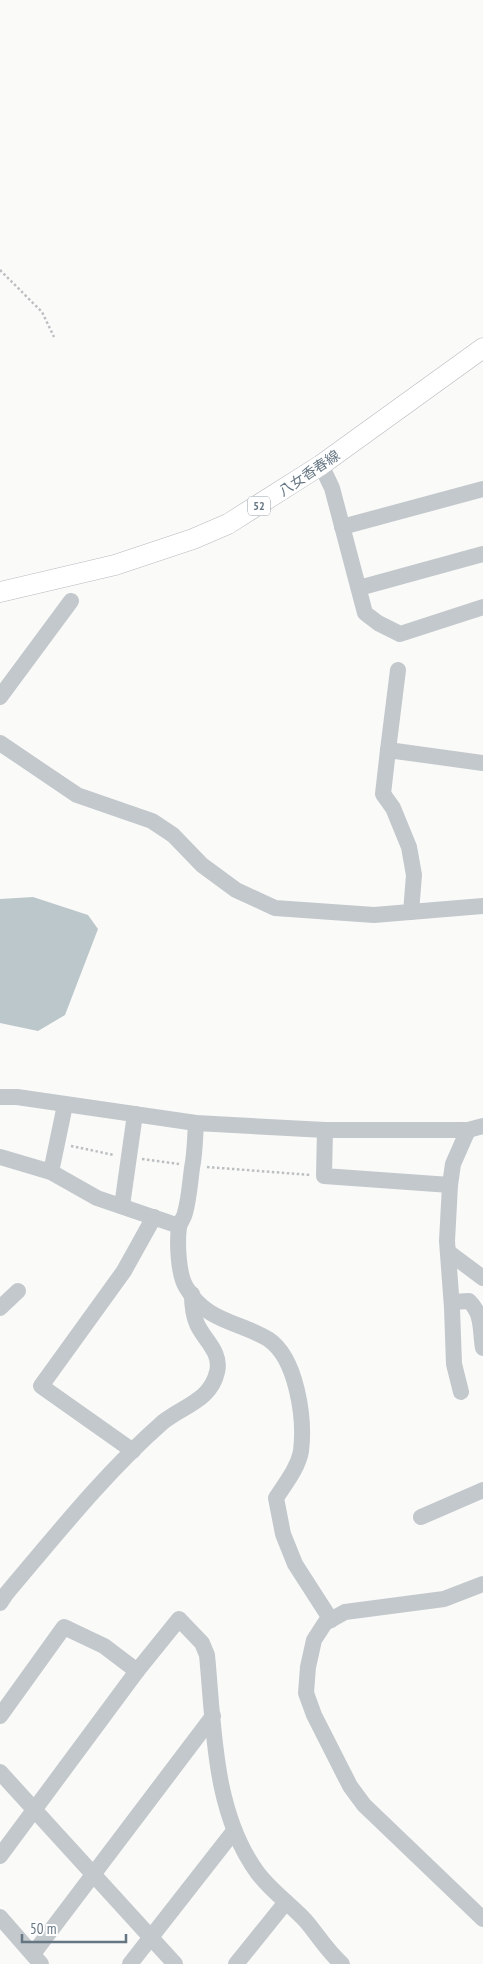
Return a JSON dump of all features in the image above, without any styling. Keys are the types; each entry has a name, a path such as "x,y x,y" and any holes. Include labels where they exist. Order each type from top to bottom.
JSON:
{"main road":[{"name":"八女香春線","path":"0,592 115,565 193,539 228,524 322,465 483,348"}],"street":[{"path":"322,465 332,488 365,614 400,634 483,607"},
{"path":"342,527 483,489"},
{"path":"358,588 483,554"},
{"path":"2,690 71,601"},
{"path":"398,670 383,794 393,808 409,848 414,874 411,912"},
{"path":"0,743 77,794 152,821 173,835 202,865 236,890 275,908 374,915 483,906"},
{"path":"388,750 483,763"},
{"path":"0,1097 16,1097 196,1123 324,1130 475,1128"},
{"path":"51,1172 65,1105"},
{"path":"122,1206 135,1114"},
{"path":"196,1123 193,1166 185,1215 180,1226 180,1264 185,1286 199,1304 227,1322 269,1340 284,1357 296,1386 302,1419 301,1453 293,1471 276,1498 282,1534 295,1564 331,1620"},
{"path":"461,1392 454,1364 448,1252 450,1185 453,1164 475,1128"},
{"path":"324,1130 324,1176 450,1185"},
{"path":"1,1159 51,1172 97,1198 180,1226"},
{"path":"134,1452 41,1386 124,1271 154,1217"},
{"path":"448,1252 483,1278"},
{"path":"0,1307 18,1291"},
{"path":"0,1603 94,1490 164,1421 205,1395 214,1382 218,1370 216,1354 197,1325 193,1311 192,1294"},
{"path":"452,1302 468,1301 474,1306 480,1319 483,1348"},
{"path":"213,1349 227,1322"},
{"path":"420,1517 483,1490"},
{"path":"483,1584 444,1599 345,1612 325,1623 314,1640 308,1667 306,1693 314,1715 350,1786 364,1805 483,1919"},
{"path":"0,1856 137,1671 178,1619 202,1643 207,1655 218,1772 234,1831 257,1872 305,1920 328,1951 342,1964"},
{"path":"0,1716 64,1627 104,1646 137,1671"},
{"path":"0,1917 37,1959 93,1874 213,1716"},
{"path":"0,1772 175,1964"},
{"path":"130,1964 234,1831"},
{"path":"236,1964 286,1902"}],"path":[{"path":"0,270 42,312 54,337"}],"shaded area":[{"path":"33,897 88,915 98,929 65,1015 38,1031 0,1023 0,899"}]}
